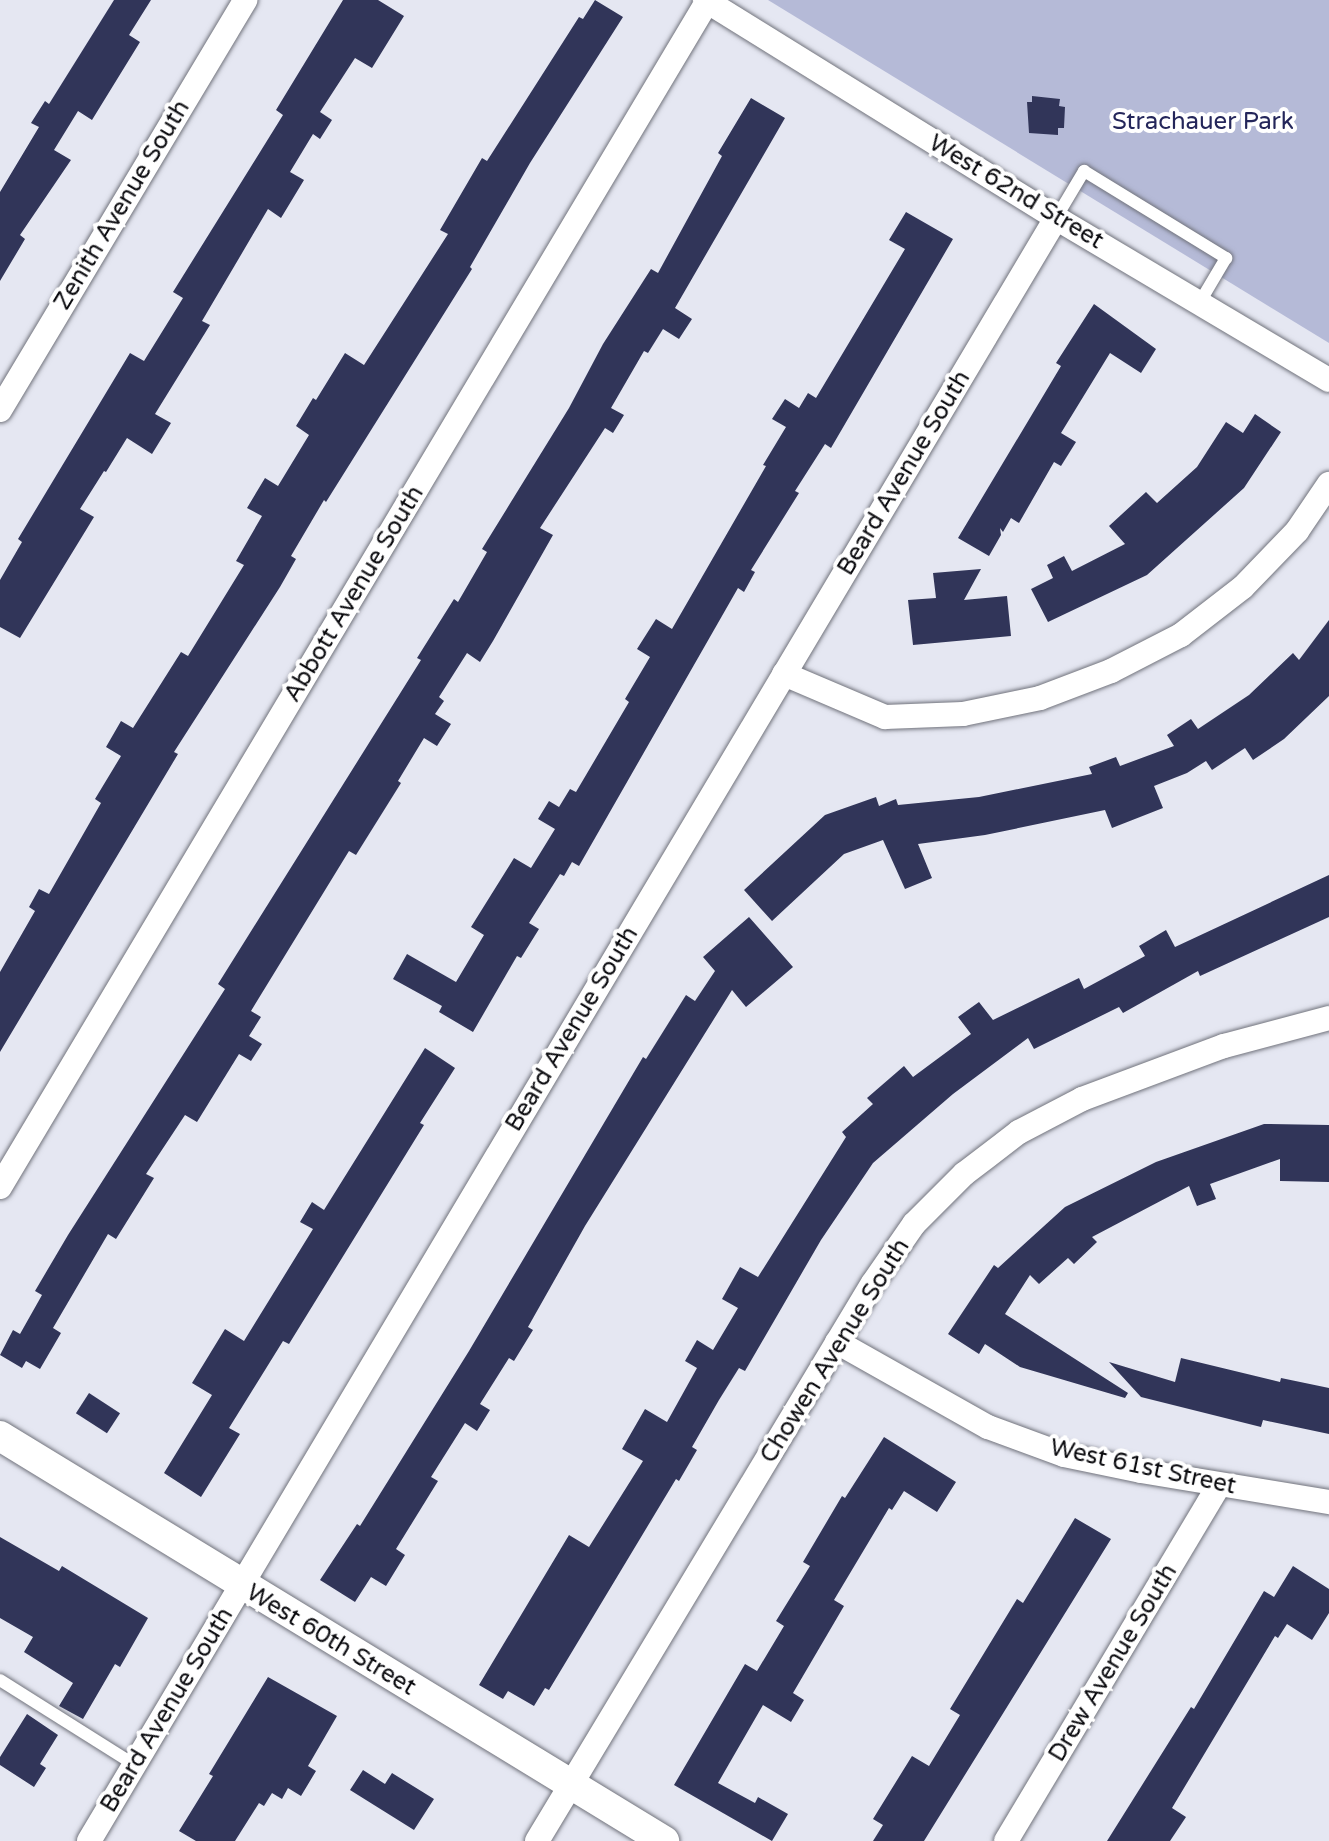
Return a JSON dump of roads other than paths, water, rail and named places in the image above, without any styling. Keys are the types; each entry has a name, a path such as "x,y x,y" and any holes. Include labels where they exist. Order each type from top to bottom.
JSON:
{"street":[{"name":"Zenith Avenue South","path":"0,410 245,0"},
{"name":"West 62nd Street","path":"706,1 1056,218 1329,380"},
{"name":"Abbott Avenue South","path":"0,1187 706,1"},
{"name":"Beard Avenue South","path":"89,1841 1056,218"},
{"path":"784,674 885,717 963,714 1040,698 1111,671 1181,635 1243,587 1297,531 1329,484"},
{"name":"Chowen Avenue South","path":"537,1841 837,1342 914,1224 964,1174 1019,1132 1096,1093 1224,1046 1329,1018"},
{"name":"West 61st Street","path":"837,1342 915,1389 1001,1431 1064,1455 1219,1485 1329,1502"},
{"name":"West 60th Street","path":"0,1436 664,1841"},
{"name":"Drew Avenue South","path":"1006,1841 1219,1485"}],"lane":[{"path":"1056,218 1084,171 1226,258 1200,302"},
{"path":"0,1680 135,1765"}],"park label":[{"name":"Strachauer Park","path":"1203,122"}]}
